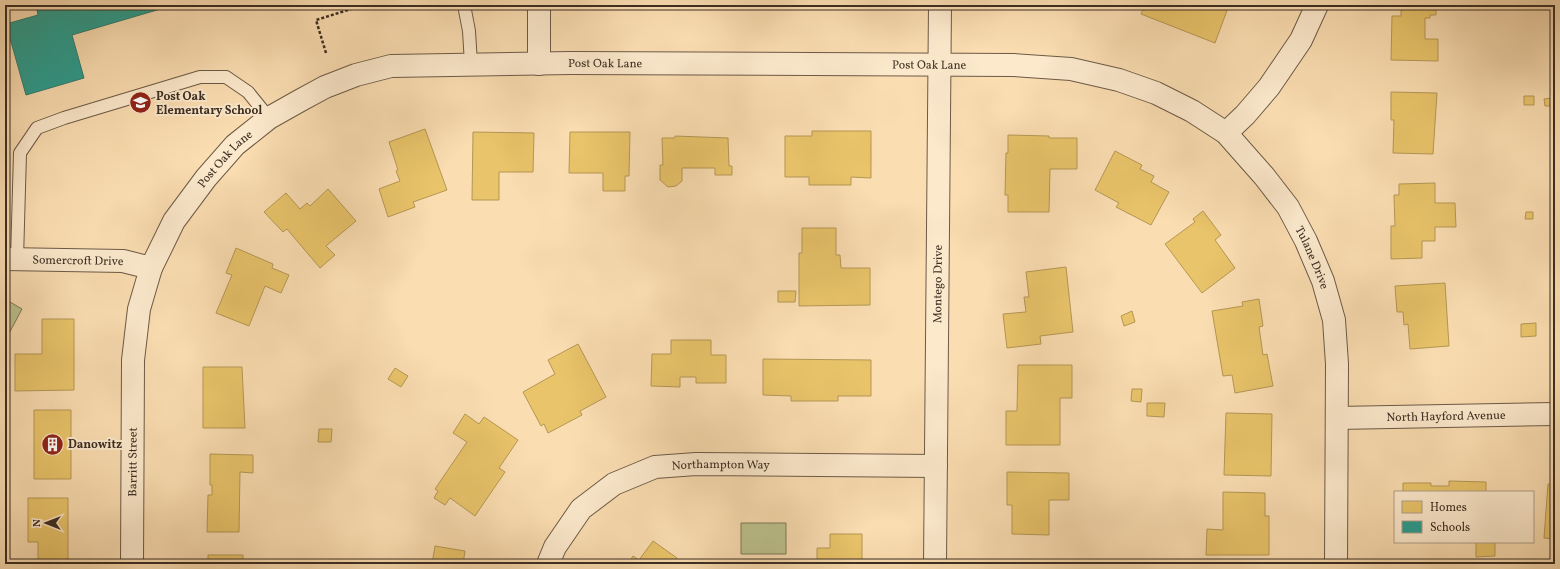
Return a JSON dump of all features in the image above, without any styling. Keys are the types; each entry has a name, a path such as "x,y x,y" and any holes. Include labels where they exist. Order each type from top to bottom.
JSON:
{"street":[{"path":"539,5 539,64"},
{"name":"Montego Drive","path":"935,564 940,5"},
{"path":"1226,132 1245,115 1269,87 1301,40 1317,5"},
{"name":"Post Oak Lane","path":"133,360 139,309 151,268 174,221 206,178 235,145 269,118 325,87 356,74 391,66 471,64 1013,65 1071,69 1119,80 1156,93 1184,107 1226,132"},
{"name":"Tulane Drive","path":"1226,132 1264,176 1288,208 1306,241 1323,281 1334,320 1337,364 1336,564"},
{"name":"Somercroft Drive","path":"11,259 123,261 151,268"},
{"name":"Barritt Street","path":"132,564 133,360"},
{"name":"North Hayford Avenue","path":"1337,418 1555,414"},
{"name":"Northampton Way","path":"548,564 555,547 581,509 614,484 655,467 696,464 936,466"}],"lane":[{"path":"464,5 469,31 471,64"},
{"path":"11,259 20,153 37,128 64,118 200,77 226,77 248,92 269,118"}],"path":[{"path":"326,53 316,20 364,5"}],"green space":[{"path":"5,299 22,309 5,341"},
{"path":"741,523 786,523 786,554 741,554"}],"building: Homes":[{"path":"1145,5 1229,5 1215,43 1141,14"},
{"path":"1401,5 1436,5 1436,15 1430,15 1430,18 1425,18 1425,39 1438,39 1438,61 1391,60 1392,16 1401,16"},
{"path":"1391,92 1437,93 1433,154 1393,153 1394,120 1391,120"},
{"path":"1524,96 1534,96 1534,105 1524,105"},
{"path":"1552,98 1552,106 1545,106 1544,99"},
{"path":"425,129 447,190 413,202 415,207 388,217 379,189 400,181 389,142"},
{"path":"812,131 871,131 871,178 851,177 851,185 809,185 809,177 785,177 785,136 812,136"},
{"path":"473,132 534,133 533,172 499,172 499,200 472,200"},
{"path":"570,132 630,132 629,176 625,176 625,191 603,191 603,173 569,173"},
{"path":"1008,135 1049,136 1049,138 1077,138 1077,169 1050,169 1049,212 1008,212 1008,195 1005,195"},
{"path":"675,136 728,138 729,166 732,166 732,175 715,175 715,168 682,168 682,181 676,186 668,187 660,180 660,165 663,165 662,138 675,138"},
{"path":"1115,151 1142,165 1140,169 1154,176 1151,182 1169,192 1151,225 1116,207 1119,203 1095,190"},
{"path":"1435,183 1435,203 1455,203 1456,227 1435,227 1435,241 1422,241 1422,258 1391,259 1391,226 1395,226 1394,195 1399,195 1399,184"},
{"path":"328,189 356,221 326,246 335,255 320,268 287,229 283,232 264,212 286,193 300,209 307,203 310,206"},
{"path":"1203,211 1221,235 1215,240 1235,268 1202,293 1165,244 1195,222 1193,219"},
{"path":"1526,212 1533,212 1533,219 1525,219"},
{"path":"802,228 836,228 836,255 840,255 841,268 870,268 870,305 799,306 799,253 802,253"},
{"path":"236,248 273,264 272,268 289,275 281,293 265,286 249,326 216,313 232,275 226,273"},
{"path":"1066,267 1073,332 1040,336 1041,344 1007,348 1003,314 1026,312 1024,297 1029,297 1026,272"},
{"path":"1445,283 1449,346 1410,349 1408,324 1404,325 1403,312 1397,312 1395,286"},
{"path":"778,291 796,291 795,302 778,302"},
{"path":"1259,299 1263,326 1259,327 1263,355 1267,354 1273,386 1235,393 1232,375 1223,376 1212,311 1243,306 1242,302"},
{"path":"1132,311 1135,322 1124,326 1121,316"},
{"path":"42,319 74,319 74,390 15,391 15,354 42,354"},
{"path":"1536,323 1536,336 1521,337 1521,324"},
{"path":"671,340 711,340 711,355 726,355 726,383 696,383 696,377 680,377 680,387 651,386 652,354 671,354"},
{"path":"578,344 606,397 580,411 582,415 548,433 544,424 541,426 523,392 555,374 548,360"},
{"path":"763,359 871,360 871,396 838,396 838,401 791,401 791,396 763,395"},
{"path":"1018,365 1072,365 1072,398 1060,398 1060,445 1006,445 1006,411 1017,411"},
{"path":"203,367 242,367 245,428 203,428"},
{"path":"395,368 408,376 401,387 388,379"},
{"path":"1132,389 1142,389 1141,402 1131,401"},
{"path":"1147,403 1165,403 1164,417 1147,416"},
{"name":"Danowitz","path":"34,410 71,410 71,479 34,479"},
{"path":"1226,413 1272,414 1271,476 1224,475"},
{"path":"465,414 479,424 484,417 518,440 499,468 505,472 475,516 450,498 445,505 434,498 438,491 435,489 467,442 453,433"},
{"path":"319,429 332,429 331,442 318,442"},
{"path":"210,454 253,455 253,473 240,472 239,532 207,532 208,495 212,495 212,485 210,485"},
{"path":"1007,472 1069,473 1069,500 1049,500 1049,535 1012,534 1012,505 1007,505"},
{"path":"1449,481 1486,482 1486,491 1403,491 1403,483 1431,483 1431,486 1449,486"},
{"path":"1548,484 1555,484 1555,539 1544,538"},
{"path":"1223,492 1265,493 1265,516 1269,516 1269,555 1206,555 1207,529 1223,530"},
{"path":"28,498 68,498 68,564 38,564 38,542 28,542"},
{"path":"830,534 862,534 862,564 819,564 820,560 817,560 817,548 830,548"},
{"path":"653,541 677,558 673,564 628,564 633,556 639,560"},
{"path":"1476,543 1495,543 1495,556 1476,557"},
{"path":"435,546 465,551 463,564 432,564"},
{"path":"208,555 243,555 243,564 208,564"},
{"path":"1006,561 1036,562 1036,564 1006,564"}],"building: Schools":[{"path":"36,5 174,5 72,35 84,78 26,95 6,24 38,15"}],"place":[{"name":"Post Oak Elementary School","path":"141,103"},
{"name":"Danowitz","path":"52,444"}]}
